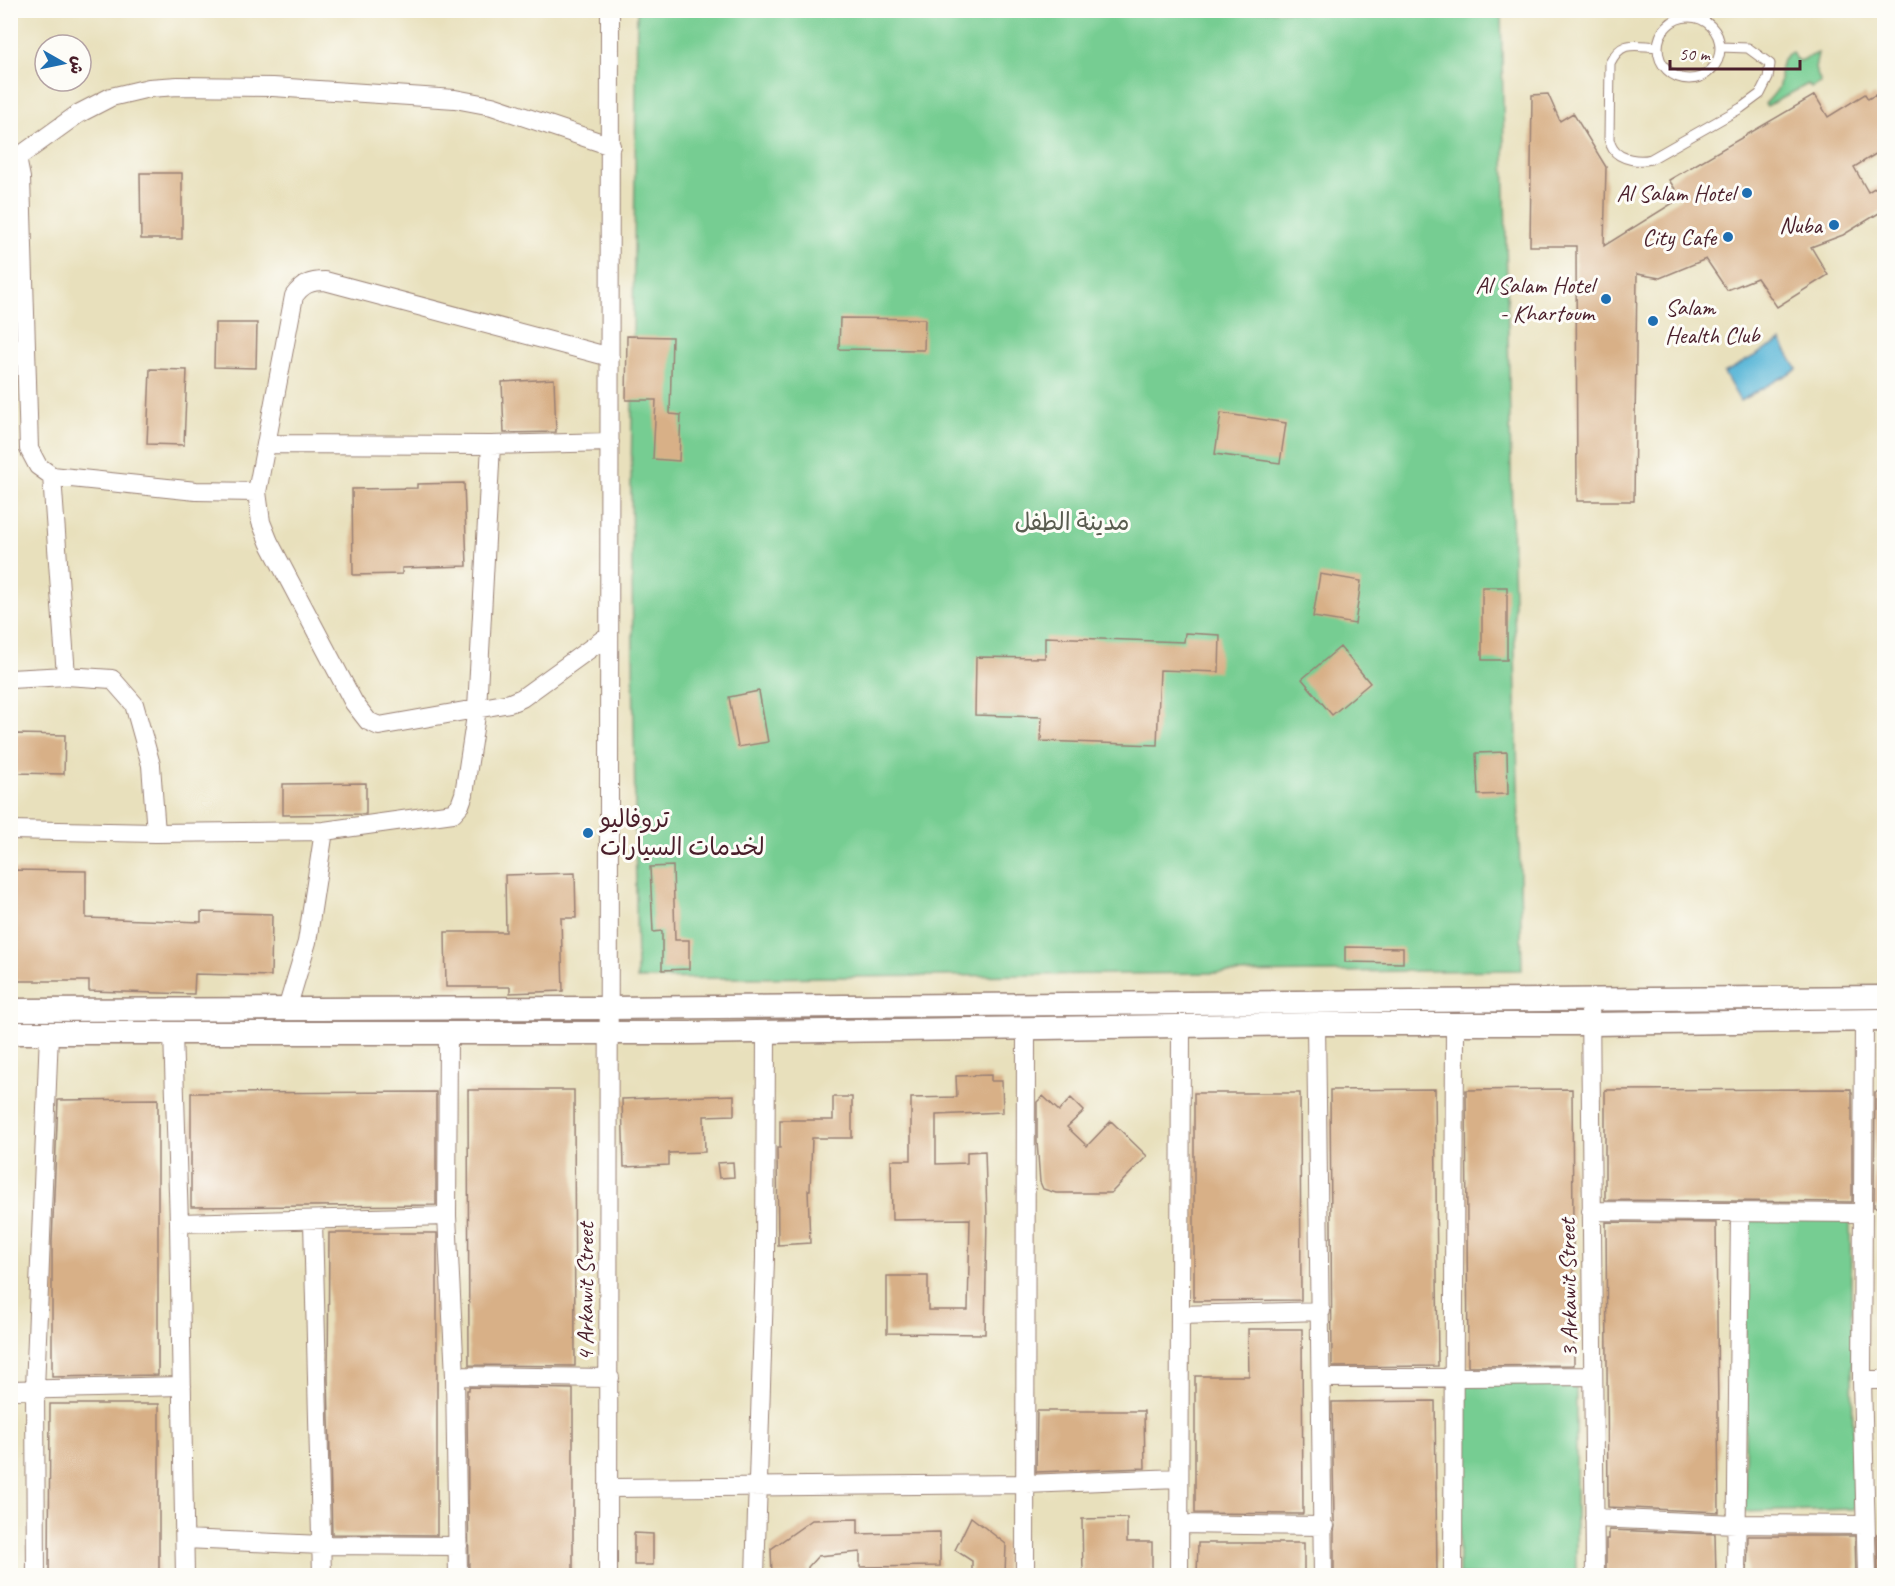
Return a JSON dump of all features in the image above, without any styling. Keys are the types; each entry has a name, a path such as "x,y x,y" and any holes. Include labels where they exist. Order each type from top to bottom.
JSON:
{"street":[{"name":"4 Arkawit Street","path":"608,1575 610,10"},
{"path":"257,492 196,491 52,476 38,466 29,448 21,178 14,154 78,114 111,97 149,88 178,86 273,87 455,99 492,106 611,146"},
{"path":"609,635 522,698 510,703 379,726 368,721 354,703 269,542 261,522 257,492 294,296 302,286 312,281 325,281 610,357"},
{"path":"266,444 491,445 610,442"},
{"path":"10,830 156,833 324,831 453,813 460,805 464,794 477,709 491,445"},
{"path":"52,476 66,676"},
{"path":"10,678 66,676 112,680 134,704 151,765 156,833"},
{"path":"287,1009 307,942 324,831"},
{"path":"10,1011 1884,997"},
{"name":"3 Arkawit Street","path":"1590,999 1595,1575"},
{"path":"10,1033 766,1032 1316,1024 1591,1024 1874,1020 1863,1213 1862,1380 1867,1575"},
{"path":"1316,1024 1323,1575"},
{"path":"1453,1575 1455,1024"},
{"path":"1179,1575 1181,1027"},
{"path":"1025,1575 1026,1028"},
{"path":"172,1032 179,1223 185,1575"},
{"path":"754,1575 759,1488 765,1258 766,1032"},
{"path":"36,1575 35,1389 49,1033"},
{"path":"448,1033 447,1216 455,1376 458,1575"},
{"path":"1591,1211 1863,1213"},
{"path":"1736,1575 1740,1212"},
{"path":"179,1223 447,1216"},
{"path":"313,1221 322,1575"},
{"path":"1179,1315 1321,1311"},
{"path":"455,1376 610,1378"},
{"path":"1321,1378 1592,1376"},
{"path":"1862,1380 1884,1380"},
{"path":"10,1390 182,1386"},
{"path":"609,1488 1026,1484 1178,1478"},
{"path":"1594,1518 1736,1524 1865,1525"},
{"path":"1179,1524 1324,1526"},
{"path":"185,1539 322,1545 458,1546"}],"lane":[{"path":"1668,10 1675,17"},
{"path":"1705,10 1705,21"},
{"path":"1675,17 1696,17 1705,21 1713,28 1720,47 1719,57 1714,67 1707,74 1687,80 1668,72 1662,64 1658,47 1661,34 1675,17"},
{"path":"1658,47 1625,46 1618,50 1610,63 1609,140 1613,151 1623,157 1643,161 1651,159 1741,108 1760,93 1768,78 1770,64 1749,48 1720,47"}],"green space":[{"name":"مدينة الطفل","path":"637,11 1501,11 1522,970 637,979 631,487"},
{"path":"1792,52 1800,61 1818,53 1815,69 1821,83 1811,88 1808,84 1767,106 1765,104 1780,83 1782,60"},
{"path":"1850,1217 1854,1509 1745,1512 1745,1221"},
{"path":"1576,1382 1576,1575 1459,1575 1458,1383"}],"water":[{"path":"1781,341 1797,369 1740,401 1724,373"}],"building":[{"name":"Al Salam Hotel - Khartoum","path":"1548,94 1560,121 1573,113 1606,167 1604,246 1681,198 1669,180 1815,95 1828,117 1865,94 1868,99 1875,95 1884,111 1884,149 1854,167 1868,192 1884,182 1884,210 1843,235 1811,247 1828,275 1777,307 1757,278 1727,290 1706,259 1660,278 1637,274 1634,501 1577,501 1576,246 1530,246 1532,95"},
{"path":"140,173 182,173 182,239 141,239"},
{"path":"840,318 925,319 924,350 839,349"},
{"path":"215,323 257,323 256,368 214,367"},
{"path":"627,336 672,337 670,414 681,415 679,461 653,459 656,400 626,400"},
{"path":"150,369 187,370 184,445 147,444"},
{"path":"554,379 556,432 504,433 502,382"},
{"path":"1221,413 1286,423 1280,463 1215,454"},
{"path":"464,483 467,566 402,568 402,574 353,575 352,489 417,488 417,484"},
{"path":"1320,574 1361,581 1355,624 1313,617"},
{"path":"1482,587 1507,587 1507,660 1482,660"},
{"path":"1185,633 1220,635 1219,672 1160,670 1157,745 1041,741 1042,717 975,715 976,657 1045,658 1045,637 1184,642"},
{"path":"1340,647 1370,683 1332,715 1302,679"},
{"path":"759,691 768,742 738,747 729,697"},
{"path":"16,734 65,735 64,774 15,773"},
{"path":"1507,752 1508,794 1478,795 1476,753"},
{"path":"366,783 366,814 283,815 283,784"},
{"path":"673,866 675,940 689,940 689,969 662,970 662,931 653,932 650,867"},
{"path":"10,870 86,871 86,918 201,922 201,912 272,914 271,976 195,974 194,994 89,991 89,981 10,981"},
{"path":"575,873 576,918 561,918 563,991 510,993 510,987 446,987 445,932 506,932 505,875"},
{"path":"1345,947 1403,948 1403,963 1345,962"},
{"path":"991,1075 991,1081 1002,1081 1003,1112 936,1115 936,1164 967,1163 967,1152 985,1151 987,1216 985,1334 887,1333 887,1276 928,1276 928,1310 968,1310 970,1219 892,1220 891,1160 911,1160 911,1098 957,1097 956,1076"},
{"path":"1435,1089 1438,1366 1332,1367 1330,1090"},
{"path":"1572,1089 1574,1365 1468,1366 1466,1090"},
{"path":"1851,1089 1852,1202 1605,1200 1605,1090"},
{"path":"468,1090 574,1090 575,1366 469,1365"},
{"path":"436,1092 436,1205 191,1207 191,1093"},
{"path":"1875,1092 1884,1092 1884,1207 1874,1207"},
{"path":"1194,1093 1300,1093 1301,1300 1194,1301"},
{"path":"734,1095 734,1115 704,1116 705,1152 669,1153 669,1165 624,1167 622,1099"},
{"path":"1043,1096 1059,1111 1071,1098 1084,1111 1067,1127 1087,1146 1111,1121 1147,1156 1111,1193 1056,1193 1043,1189 1040,1182 1037,1142 1037,1102"},
{"path":"833,1097 852,1097 852,1138 812,1138 810,1190 808,1190 810,1243 778,1245 777,1148 780,1148 780,1120 833,1120"},
{"path":"158,1099 158,1375 52,1377 52,1242 58,1100"},
{"path":"733,1162 734,1177 719,1178 717,1163"},
{"path":"1606,1222 1716,1223 1719,1512 1608,1507"},
{"path":"329,1233 437,1233 437,1535 332,1534 328,1378"},
{"path":"1248,1329 1302,1329 1303,1514 1195,1513 1195,1376 1249,1376"},
{"path":"469,1387 573,1389 573,1575 469,1575 467,1390"},
{"path":"1435,1401 1437,1575 1334,1575 1332,1402"},
{"path":"50,1404 159,1404 159,1575 49,1575"},
{"path":"1037,1411 1144,1411 1145,1468 1036,1472"},
{"path":"971,1517 1006,1544 1005,1575 972,1575 972,1561 955,1550"},
{"path":"1127,1518 1127,1542 1152,1542 1152,1575 1083,1575 1082,1519"},
{"path":"858,1519 858,1534 940,1532 940,1566 860,1567 860,1552 818,1556 808,1567 808,1575 772,1575 771,1549 812,1520"},
{"path":"1609,1530 1715,1534 1716,1575 1606,1575 1606,1539 1609,1539"},
{"path":"634,1533 653,1534 653,1565 634,1565"},
{"path":"1877,1534 1884,1534 1884,1575 1878,1575"},
{"path":"1748,1536 1855,1536 1856,1575 1747,1575"},
{"path":"1198,1543 1304,1543 1304,1575 1197,1575"}],"place":[{"name":"Al Salam Hotel","path":"1747,193"},
{"name":"Nuba","path":"1834,225"},
{"name":"City Cafe","path":"1728,237"},
{"name":"Al Salam Hotel - Khartoum","path":"1606,299"},
{"name":"Salam Health Club","path":"1653,321"},
{"name":"تروفاليو لخدمات السيارات","path":"588,833"}]}
